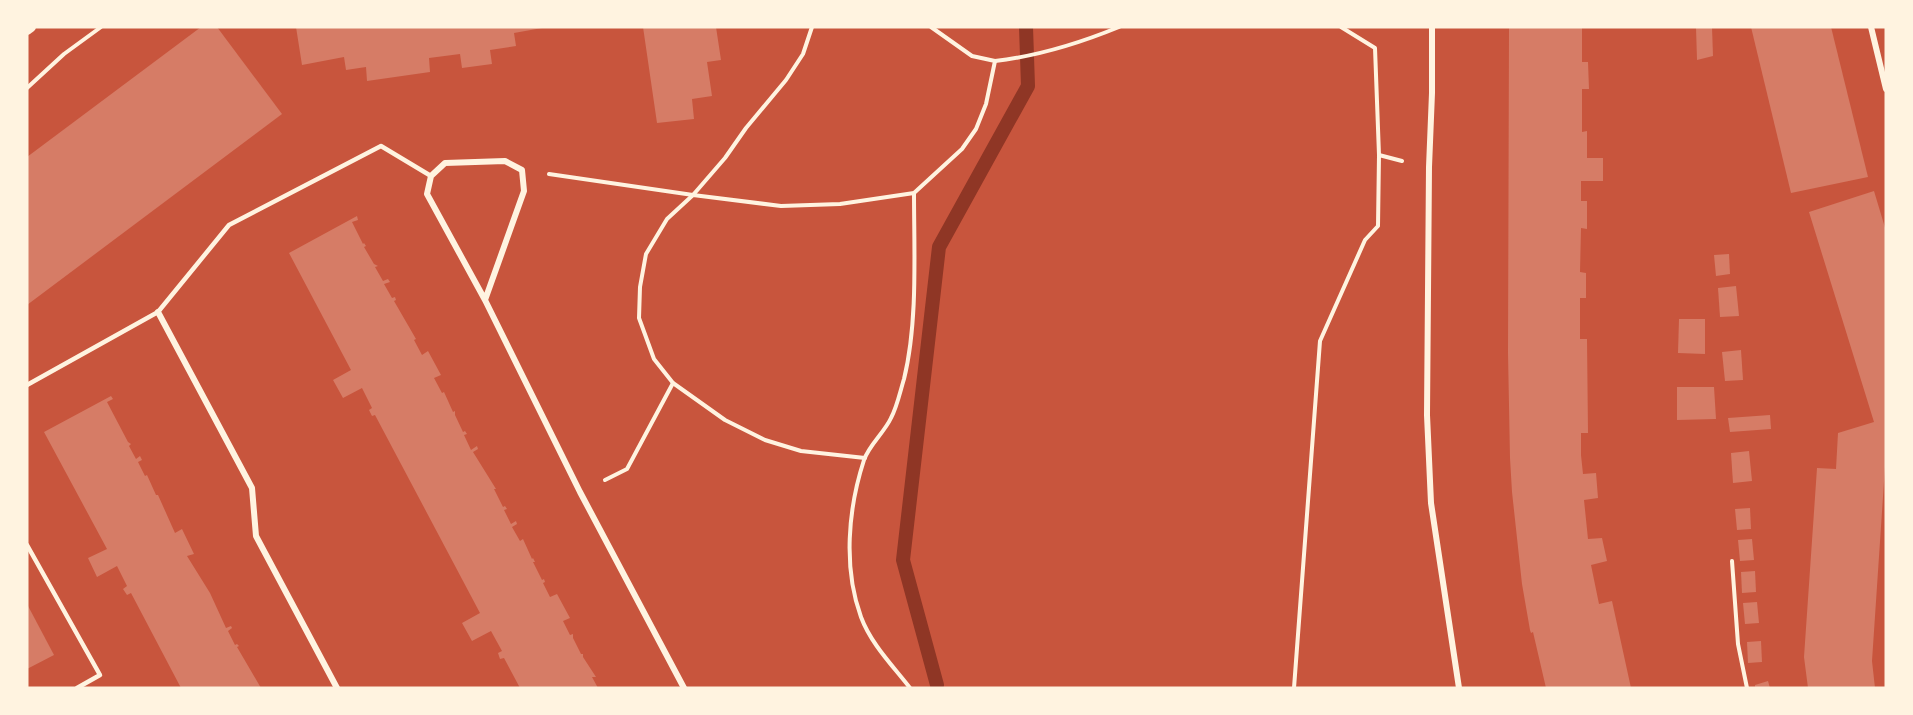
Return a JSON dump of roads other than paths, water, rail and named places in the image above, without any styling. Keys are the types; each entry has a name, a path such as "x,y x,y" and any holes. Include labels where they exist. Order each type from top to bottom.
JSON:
{"street":[{"path":"27,30 31,27"},
{"path":"1432,27 1427,415 1431,503 1459,688"},
{"path":"1871,27 1886,89"},
{"path":"485,300 524,191 522,170 505,161 445,163 430,176 427,194 485,300 580,492 684,688"},
{"path":"158,312 252,488 256,536 336,688"}],"lane":[{"path":"27,385 158,312 229,225 381,146 430,176"},
{"path":"27,545 100,675 76,688"}],"waterway":[{"path":"937,685 903,560 939,247 1028,86 1026,27"}]}
